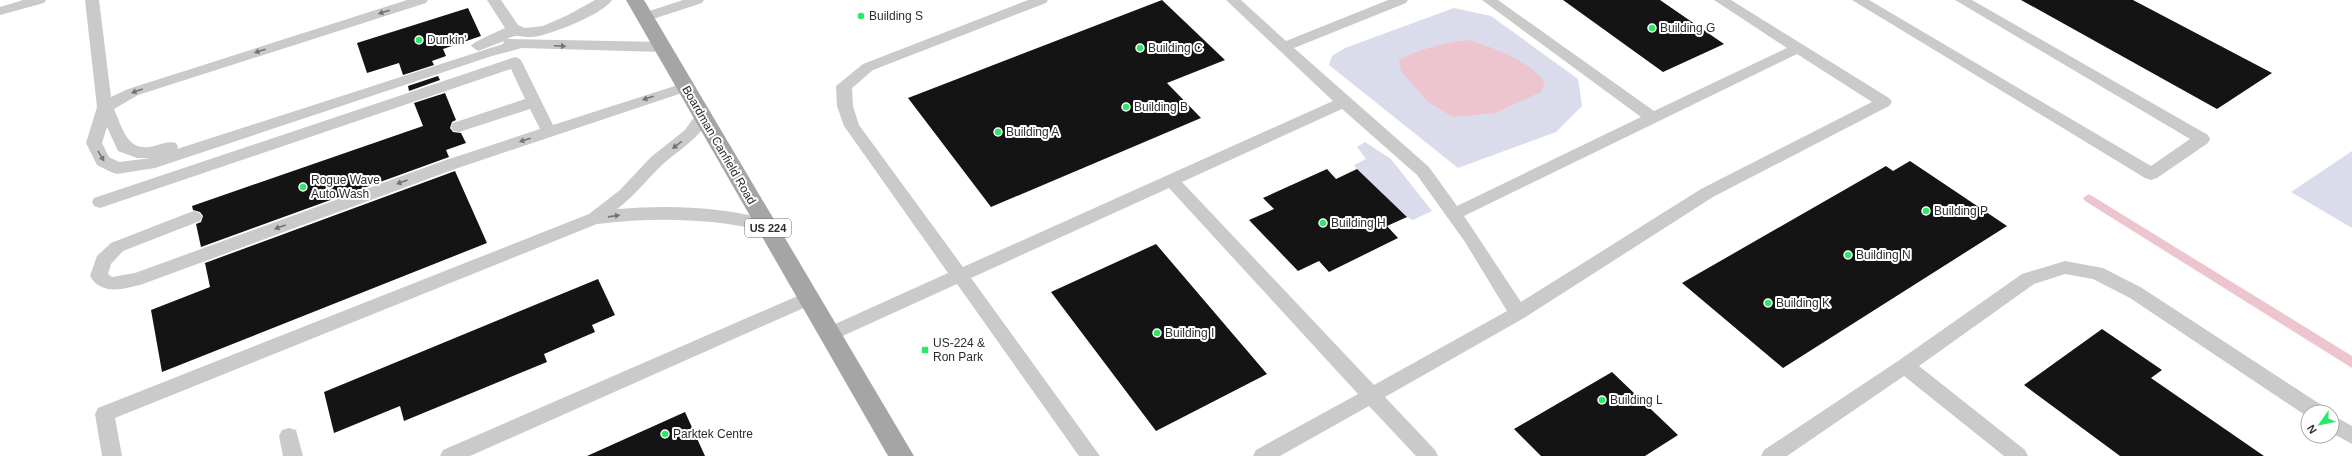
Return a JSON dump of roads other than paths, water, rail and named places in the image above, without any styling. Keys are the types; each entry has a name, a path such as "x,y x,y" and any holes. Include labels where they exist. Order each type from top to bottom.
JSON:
{"main road":[{"name":"Boardman Canfield Road","path":"640,8 901,456"}],"lane":[{"path":"0,11 39,0"},
{"path":"92,0 105,107 124,147 137,153 153,152 493,41 543,30 569,22 605,0"},
{"path":"421,0 133,92 105,107 94,143 103,161 117,168 148,164 479,55 520,35 662,47"},
{"path":"494,0 502,15 520,35"},
{"path":"640,8 698,0"},
{"path":"1041,0 868,67 844,86 845,106 852,126 960,273 1090,456"},
{"path":"1233,0 1344,102 1423,171 1454,214 1518,313"},
{"path":"1284,47 1401,0"},
{"path":"1489,0 1653,118"},
{"path":"1263,456 1518,313 1707,193 1884,102 1721,0"},
{"path":"1859,0 2151,174 2202,139 1962,0"},
{"path":"520,35 515,62 548,132"},
{"path":"1454,214 1798,48"},
{"path":"100,202 515,62"},
{"path":"194,218 117,247 103,261 99,276 109,284 137,279 449,165 624,106 686,87"},
{"path":"459,127 534,102"},
{"path":"830,334 960,273 1344,102"},
{"path":"595,218 626,194 657,161 691,134 703,117"},
{"path":"1170,179 1428,456"},
{"path":"112,456 105,414 595,218 639,212 683,213 728,216 766,225"},
{"path":"1771,456 1905,366 2028,278 2065,267 2097,273 2136,293 2304,404"},
{"path":"450,456 809,298"},
{"path":"1905,366 2018,456"},
{"path":"2340,428 2352,436"},
{"path":"289,436 293,456"}],"waterway":[{"path":"2089,198 2352,363"}],"place":[{"name":"Building S","path":"861,16"},
{"name":"Building G","path":"1652,28"},
{"name":"Dunkin'","path":"419,40"},
{"name":"Building C","path":"1140,48"},
{"name":"Building B","path":"1126,107"},
{"name":"Building A","path":"998,132"},
{"name":"Rogue Wave Auto Wash","path":"303,187"},
{"name":"Building P","path":"1926,211"},
{"name":"Building H","path":"1323,223"},
{"name":"Building N","path":"1848,255"},
{"name":"Building K","path":"1768,303"},
{"name":"Building I","path":"1157,333"},
{"name":"US-224 & Ron Park","path":"925,350"},
{"name":"Building L","path":"1602,400"},
{"name":"Parktek Centre","path":"665,434"}]}
